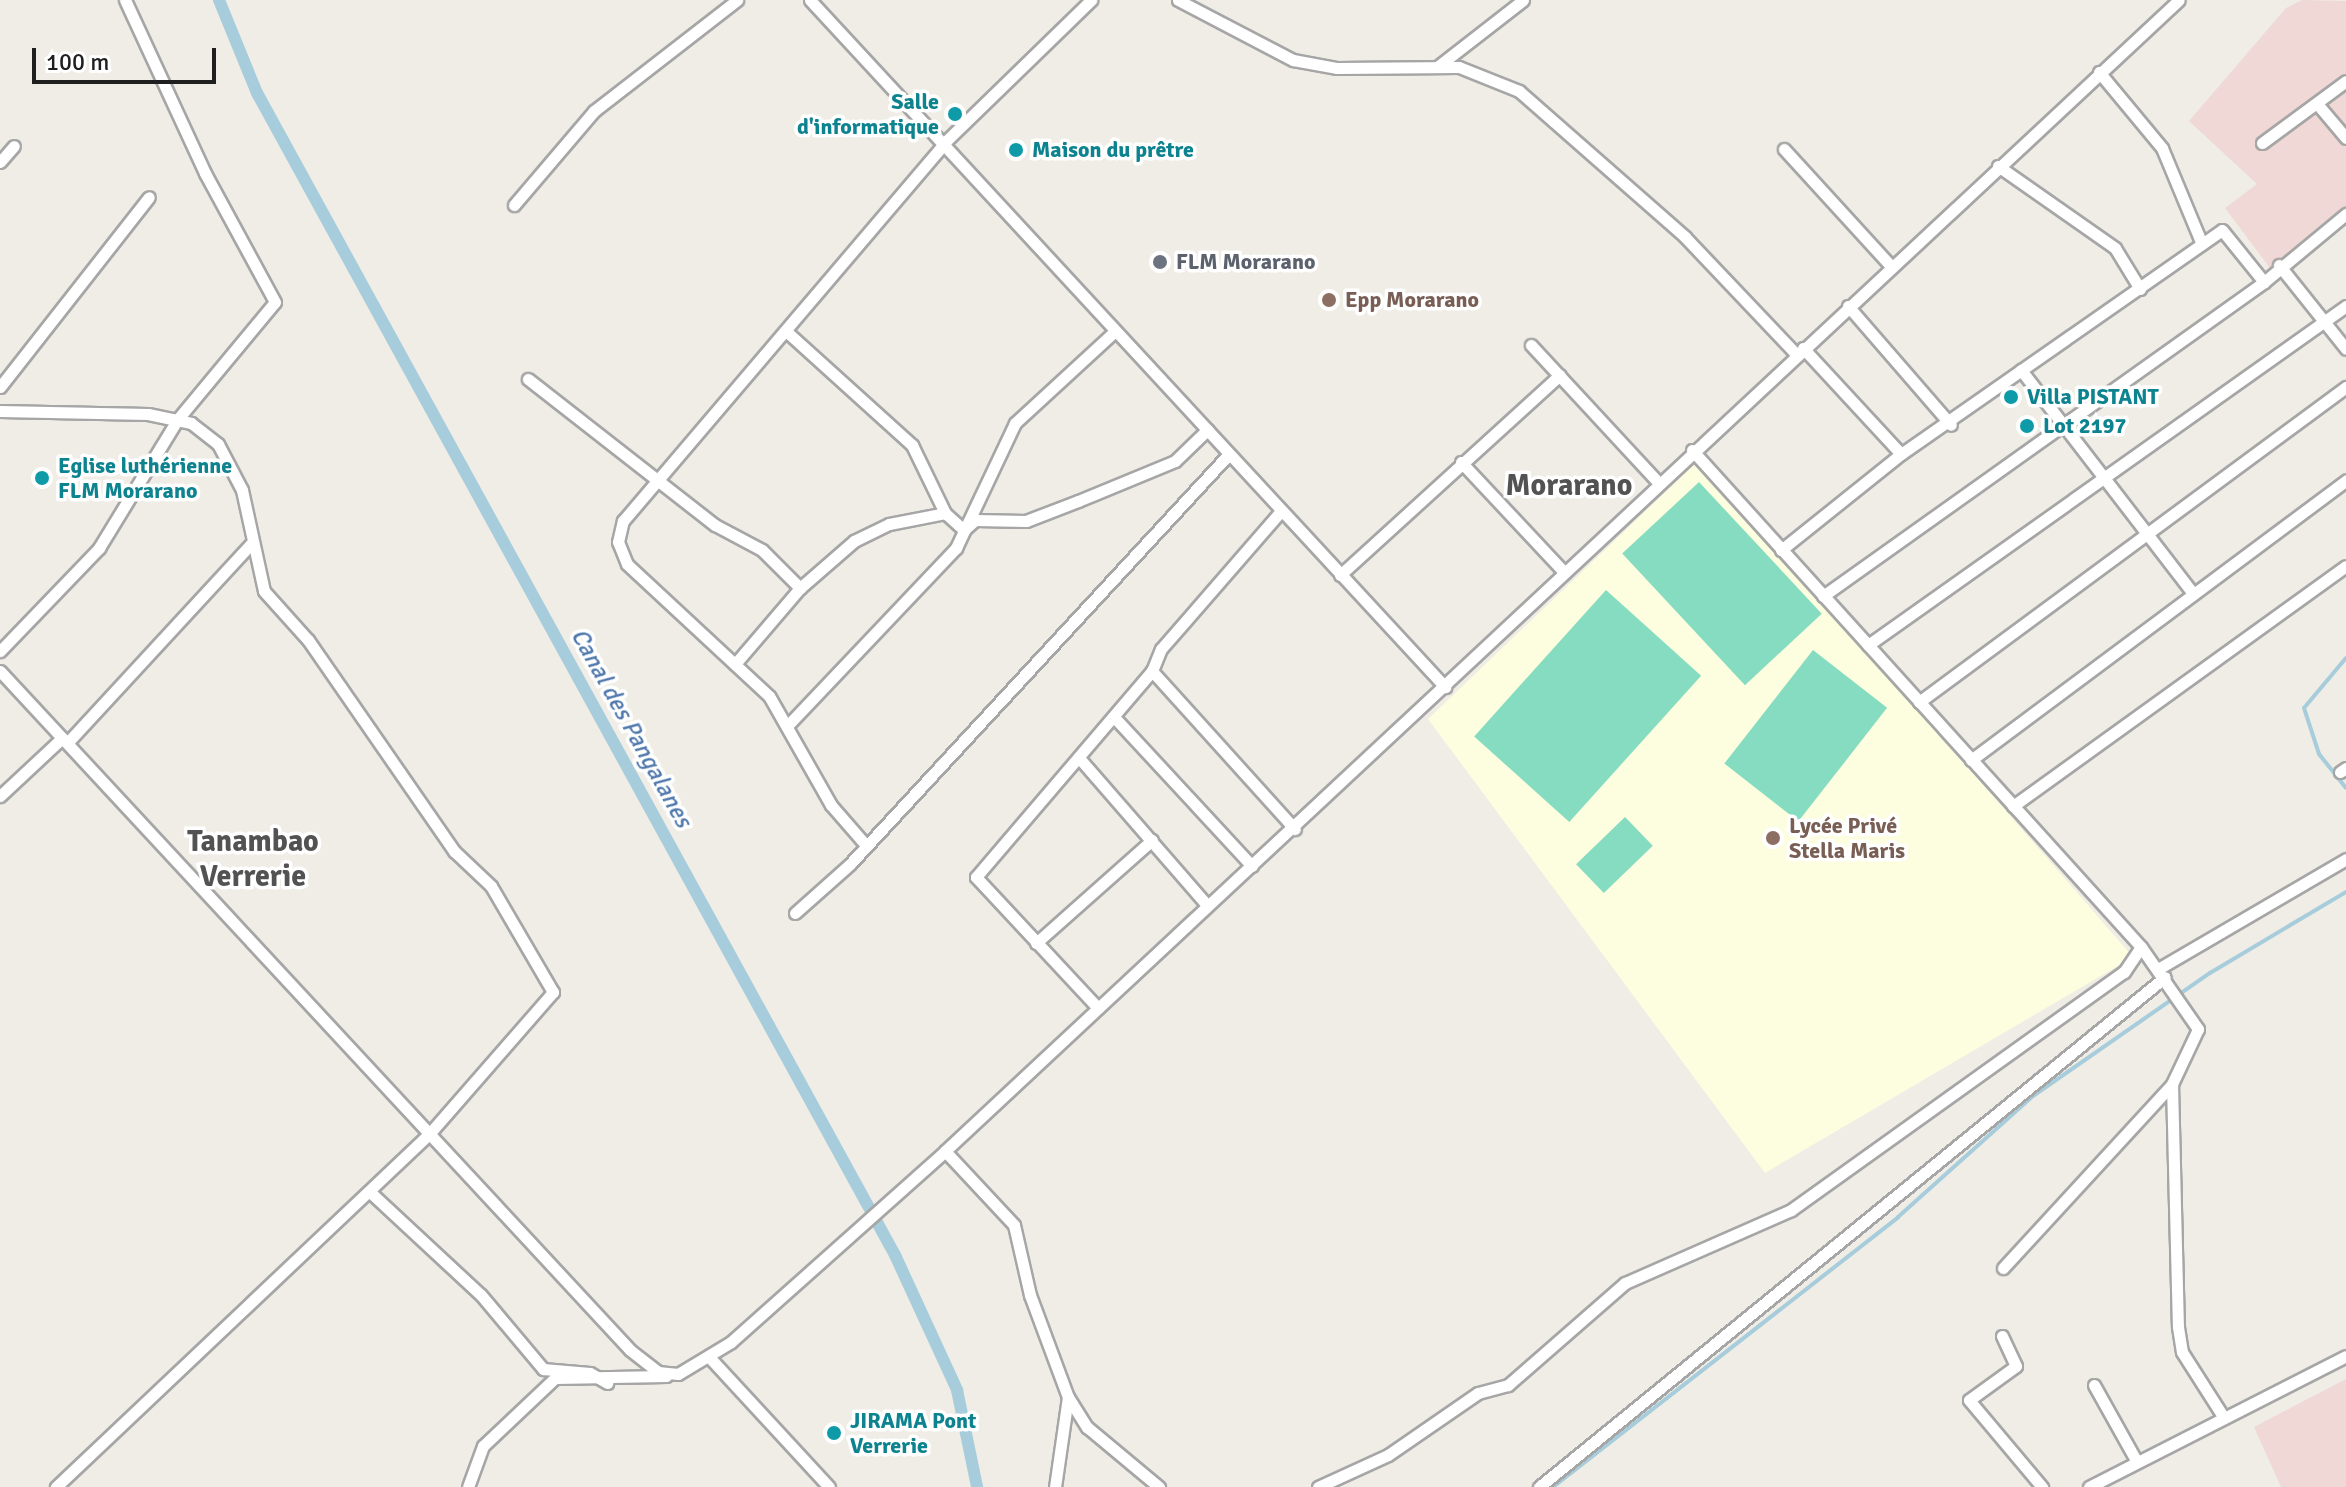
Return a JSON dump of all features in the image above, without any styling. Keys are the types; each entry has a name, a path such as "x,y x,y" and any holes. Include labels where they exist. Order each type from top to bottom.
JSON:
{"street":[{"path":"0,651 99,548 177,420 275,302 205,173 125,0"},
{"path":"514,205 594,111 737,0"},
{"path":"810,0 945,142 1115,331 1445,687"},
{"path":"864,843 831,805 788,725 735,664 627,564 618,542 623,521 655,480 787,332 945,142 1091,0"},
{"path":"1178,0 1293,60 1337,68 1459,67 1519,91 1685,237 1901,454"},
{"path":"1437,67 1523,0"},
{"path":"468,1487 483,1446 555,1378 607,1383 678,1374 711,1359 945,1151 1207,905 1295,829 1692,450 2179,0"},
{"path":"2099,72 2162,148 2202,244"},
{"path":"2262,143 2319,106 2346,81"},
{"path":"2319,106 2346,138"},
{"path":"0,162 14,146"},
{"path":"1784,149 1891,266"},
{"path":"1998,166 2115,248 2140,289"},
{"path":"0,387 149,197"},
{"path":"1823,596 2264,282 2279,265 2346,214"},
{"path":"1781,550 1901,454 1951,425 2021,370 2222,230 2264,282"},
{"path":"2279,265 2346,349"},
{"path":"1848,306 1951,425"},
{"path":"1868,645 2346,306"},
{"path":"788,725 931,576 964,530 1015,423 1115,331"},
{"path":"787,332 912,445 945,513 964,530"},
{"path":"1531,345 1658,482"},
{"path":"2021,370 2193,593"},
{"path":"1340,575 1560,375"},
{"path":"528,379 585,417 655,480 762,550 800,588"},
{"path":"1919,702 2346,387"},
{"path":"0,411 177,420 218,444 242,490 251,544 264,591 308,640 454,851 491,886 553,992 429,1134 56,1487"},
{"path":"964,530 975,520 1026,521 1078,501 1175,461 1207,430"},
{"path":"1692,450 2141,947 2180,997 2198,1029 2172,1084 2003,1268"},
{"path":"795,913 1229,454"},
{"path":"1461,462 1563,571"},
{"path":"1971,760 2346,480"},
{"path":"1098,1008 976,877 1080,759 1152,671 1161,649 1281,511"},
{"path":"735,664 800,588 854,541 889,524 945,513"},
{"path":"0,796 66,740 251,544"},
{"path":"2013,806 2346,566"},
{"path":"0,671 630,1350 658,1372 678,1374"},
{"path":"1152,671 1295,829"},
{"path":"1114,717 1252,866"},
{"path":"1080,759 1207,905"},
{"path":"1036,943 1152,840"},
{"path":"1539,1487 1774,1291 1863,1230 1978,1125 2164,976 2346,859"},
{"path":"1318,1487 1388,1455 1478,1393 1508,1385 1625,1283 1791,1210 2124,972 2141,947"},
{"path":"2172,1084 2178,1327 2182,1352 2224,1418"},
{"path":"945,1151 1014,1225 1030,1295 1068,1397 1087,1427 1159,1487"},
{"path":"370,1192 481,1295 543,1369 590,1373 607,1383"},
{"path":"2002,1336 2016,1366 1969,1400 2042,1487"},
{"path":"2089,1487 2346,1356"},
{"path":"711,1359 829,1487"},
{"path":"2094,1385 2137,1462"},
{"path":"1055,1487 1068,1397"}],"shaded area":[{"path":"2302,0 2346,1 2346,218 2270,268 2225,208 2257,184 2189,121 2286,8"},
{"name":"Lycée Privé Stella Maris","path":"1700,459 2133,957 1765,1173 1428,719"},
{"path":"2346,1379 2346,1487 2281,1487 2254,1427"}],"green space":[{"path":"1699,482 1822,614 1745,685 1622,554"},
{"path":"1606,590 1701,676 1569,822 1474,736"},
{"path":"1813,650 1887,708 1798,821 1724,763"},
{"path":"1625,817 1653,846 1604,893 1576,864"}],"waterway":[{"name":"Canal des Pangalanes","path":"219,0 257,93 895,1255 957,1390 977,1487"},
{"path":"2346,658 2304,708 2319,754 2346,788"},
{"path":"1553,1487 1898,1217 2033,1096 2210,973 2346,892"}],"place":[{"name":"Salle d'informatique","path":"955,114"},
{"name":"Maison du prêtre","path":"1016,150"},
{"name":"FLM Morarano","path":"1160,262"},
{"name":"Epp Morarano","path":"1329,300"},
{"name":"Villa PISTANT","path":"2011,397"},
{"name":"Lot 2197","path":"2027,426"},
{"name":"Eglise luthérienne FLM Morarano","path":"42,478"},
{"name":"Lycée Privé Stella Maris","path":"1773,838"},
{"name":"JIRAMA Pont Verrerie","path":"834,1433"}],"district":[{"name":"Morarano","path":"1569,486"},
{"name":"Tanambao Verrerie","path":"253,859"}]}
